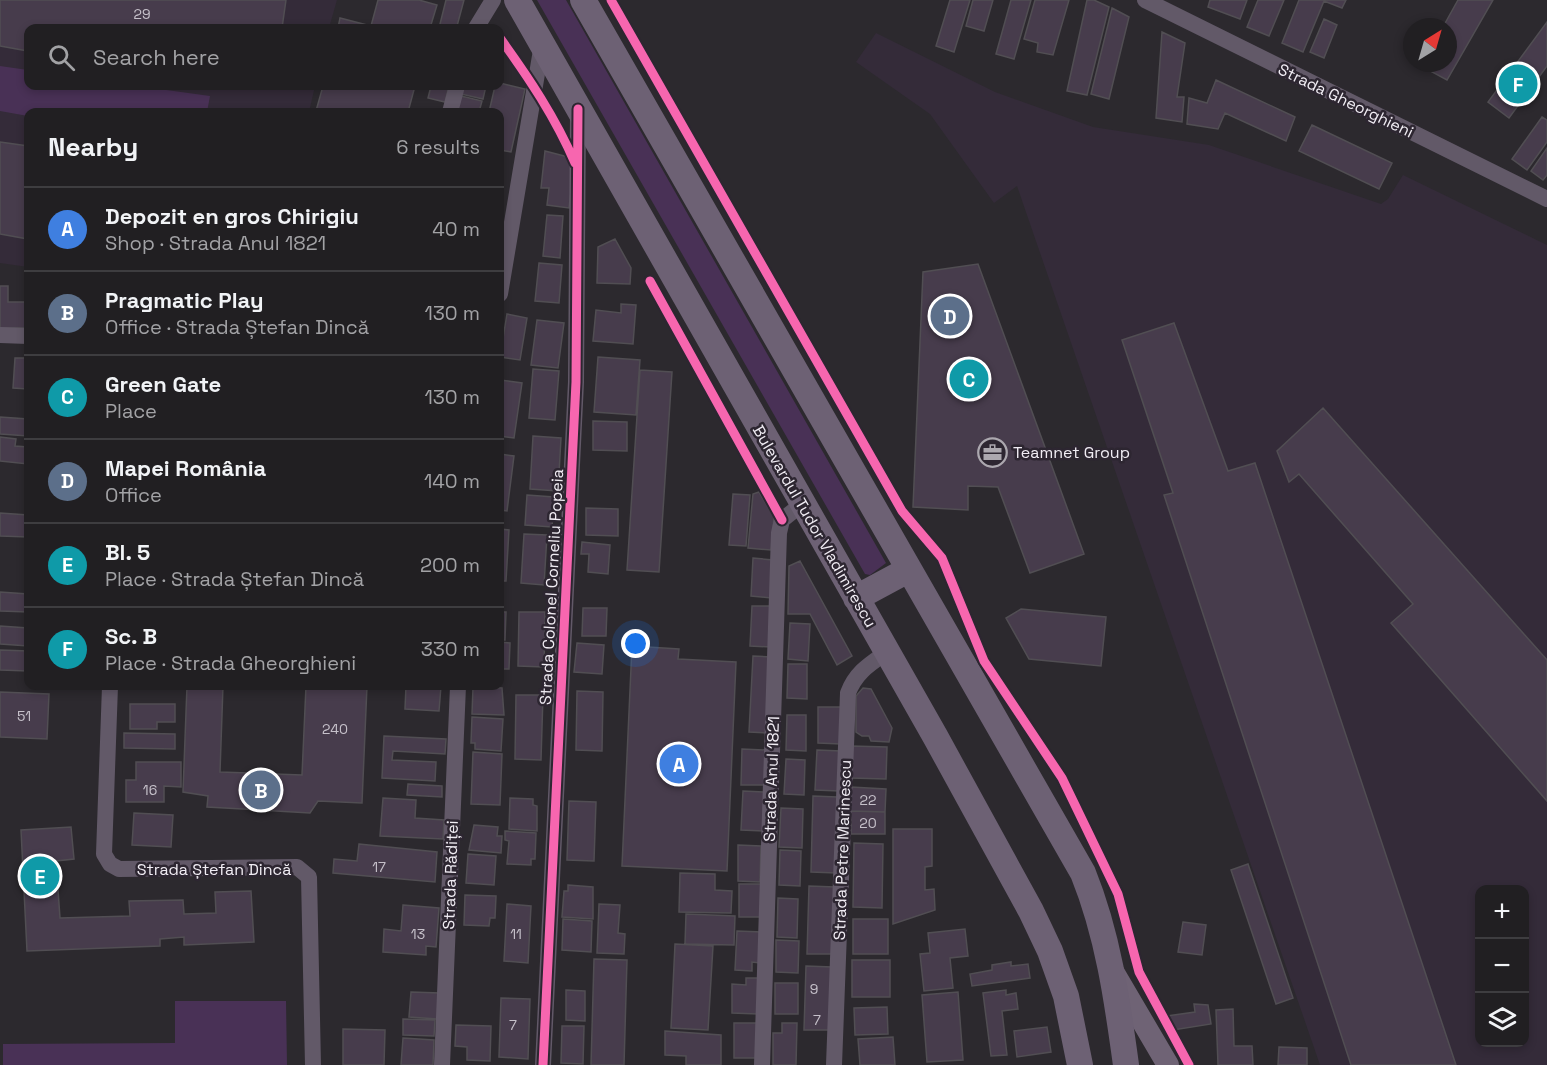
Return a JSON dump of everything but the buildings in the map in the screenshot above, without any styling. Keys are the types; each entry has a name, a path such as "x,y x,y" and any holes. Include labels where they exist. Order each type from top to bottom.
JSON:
{"main road":[{"name":"Bulevardul Tudor Vladimirescu","path":"517,0 887,652 1031,911 1050,951 1066,996 1080,1065"},
{"path":"583,0 1083,873 1095,900 1113,971 1126,1065"},
{"path":"856,598 908,570"}],"street":[{"path":"478,24 493,0"},
{"name":"Strada Gheorghieni","path":"1145,0 1547,199"},
{"path":"504,270 542,44"},
{"path":"532,101 546,87 562,89 575,103"},
{"path":"451,108 456,90"},
{"name":"Strada Colonel Corneliu Popeia","path":"543,1065 576,382 578,187 575,103"},
{"path":"578,187 588,170 597,166 617,177"},
{"path":"0,336 24,336"},
{"name":"Strada Anul 1821","path":"762,1065 779,533 782,520 802,504"},
{"name":"Strada Petre Marinescu","path":"834,1065 849,693 853,681 862,669 887,652"},
{"name":"Strada Ștefan Dincă","path":"110,690 104,854 110,864 119,868 297,867 309,877 313,1065"},
{"name":"Strada Rădiței","path":"442,1065 458,690"},
{"path":"1113,971 1168,1065"}],"shaded area":[{"path":"0,0 337,0 330,24 24,24 24,90 314,90 310,108 24,108 24,266 0,263"},
{"path":"537,0 566,0 886,563 870,575 865,574"},
{"path":"876,33 995,92 1093,127 1209,145 1381,204 1388,199 1403,175 1547,245 1547,1065 1320,1065 1017,186 994,203 930,114 856,62"},
{"path":"0,66 24,69 24,90 166,90 210,96 208,108 24,108 24,115 0,111"},
{"path":"175,1001 286,1001 287,1065 3,1065 3,1044 175,1043"}],"cycle path":[{"path":"611,0 902,511 942,558 984,661 1062,778 1118,894 1139,972 1189,1065"},
{"path":"504,44 541,98 575,163"},
{"path":"543,1065 576,382 578,109"},
{"path":"650,281 782,520"}],"place":[{"name":"Sc. B","path":"1518,84"},
{"name":"Mapei România","path":"950,316"},
{"name":"Green Gate","path":"969,379"},
{"name":"Teamnet Group","path":"992,452"},
{"name":"Depozit en gros Chirigiu","path":"679,764"},
{"name":"Pragmatic Play","path":"261,790"},
{"name":"Bl. 5","path":"40,876"}]}
